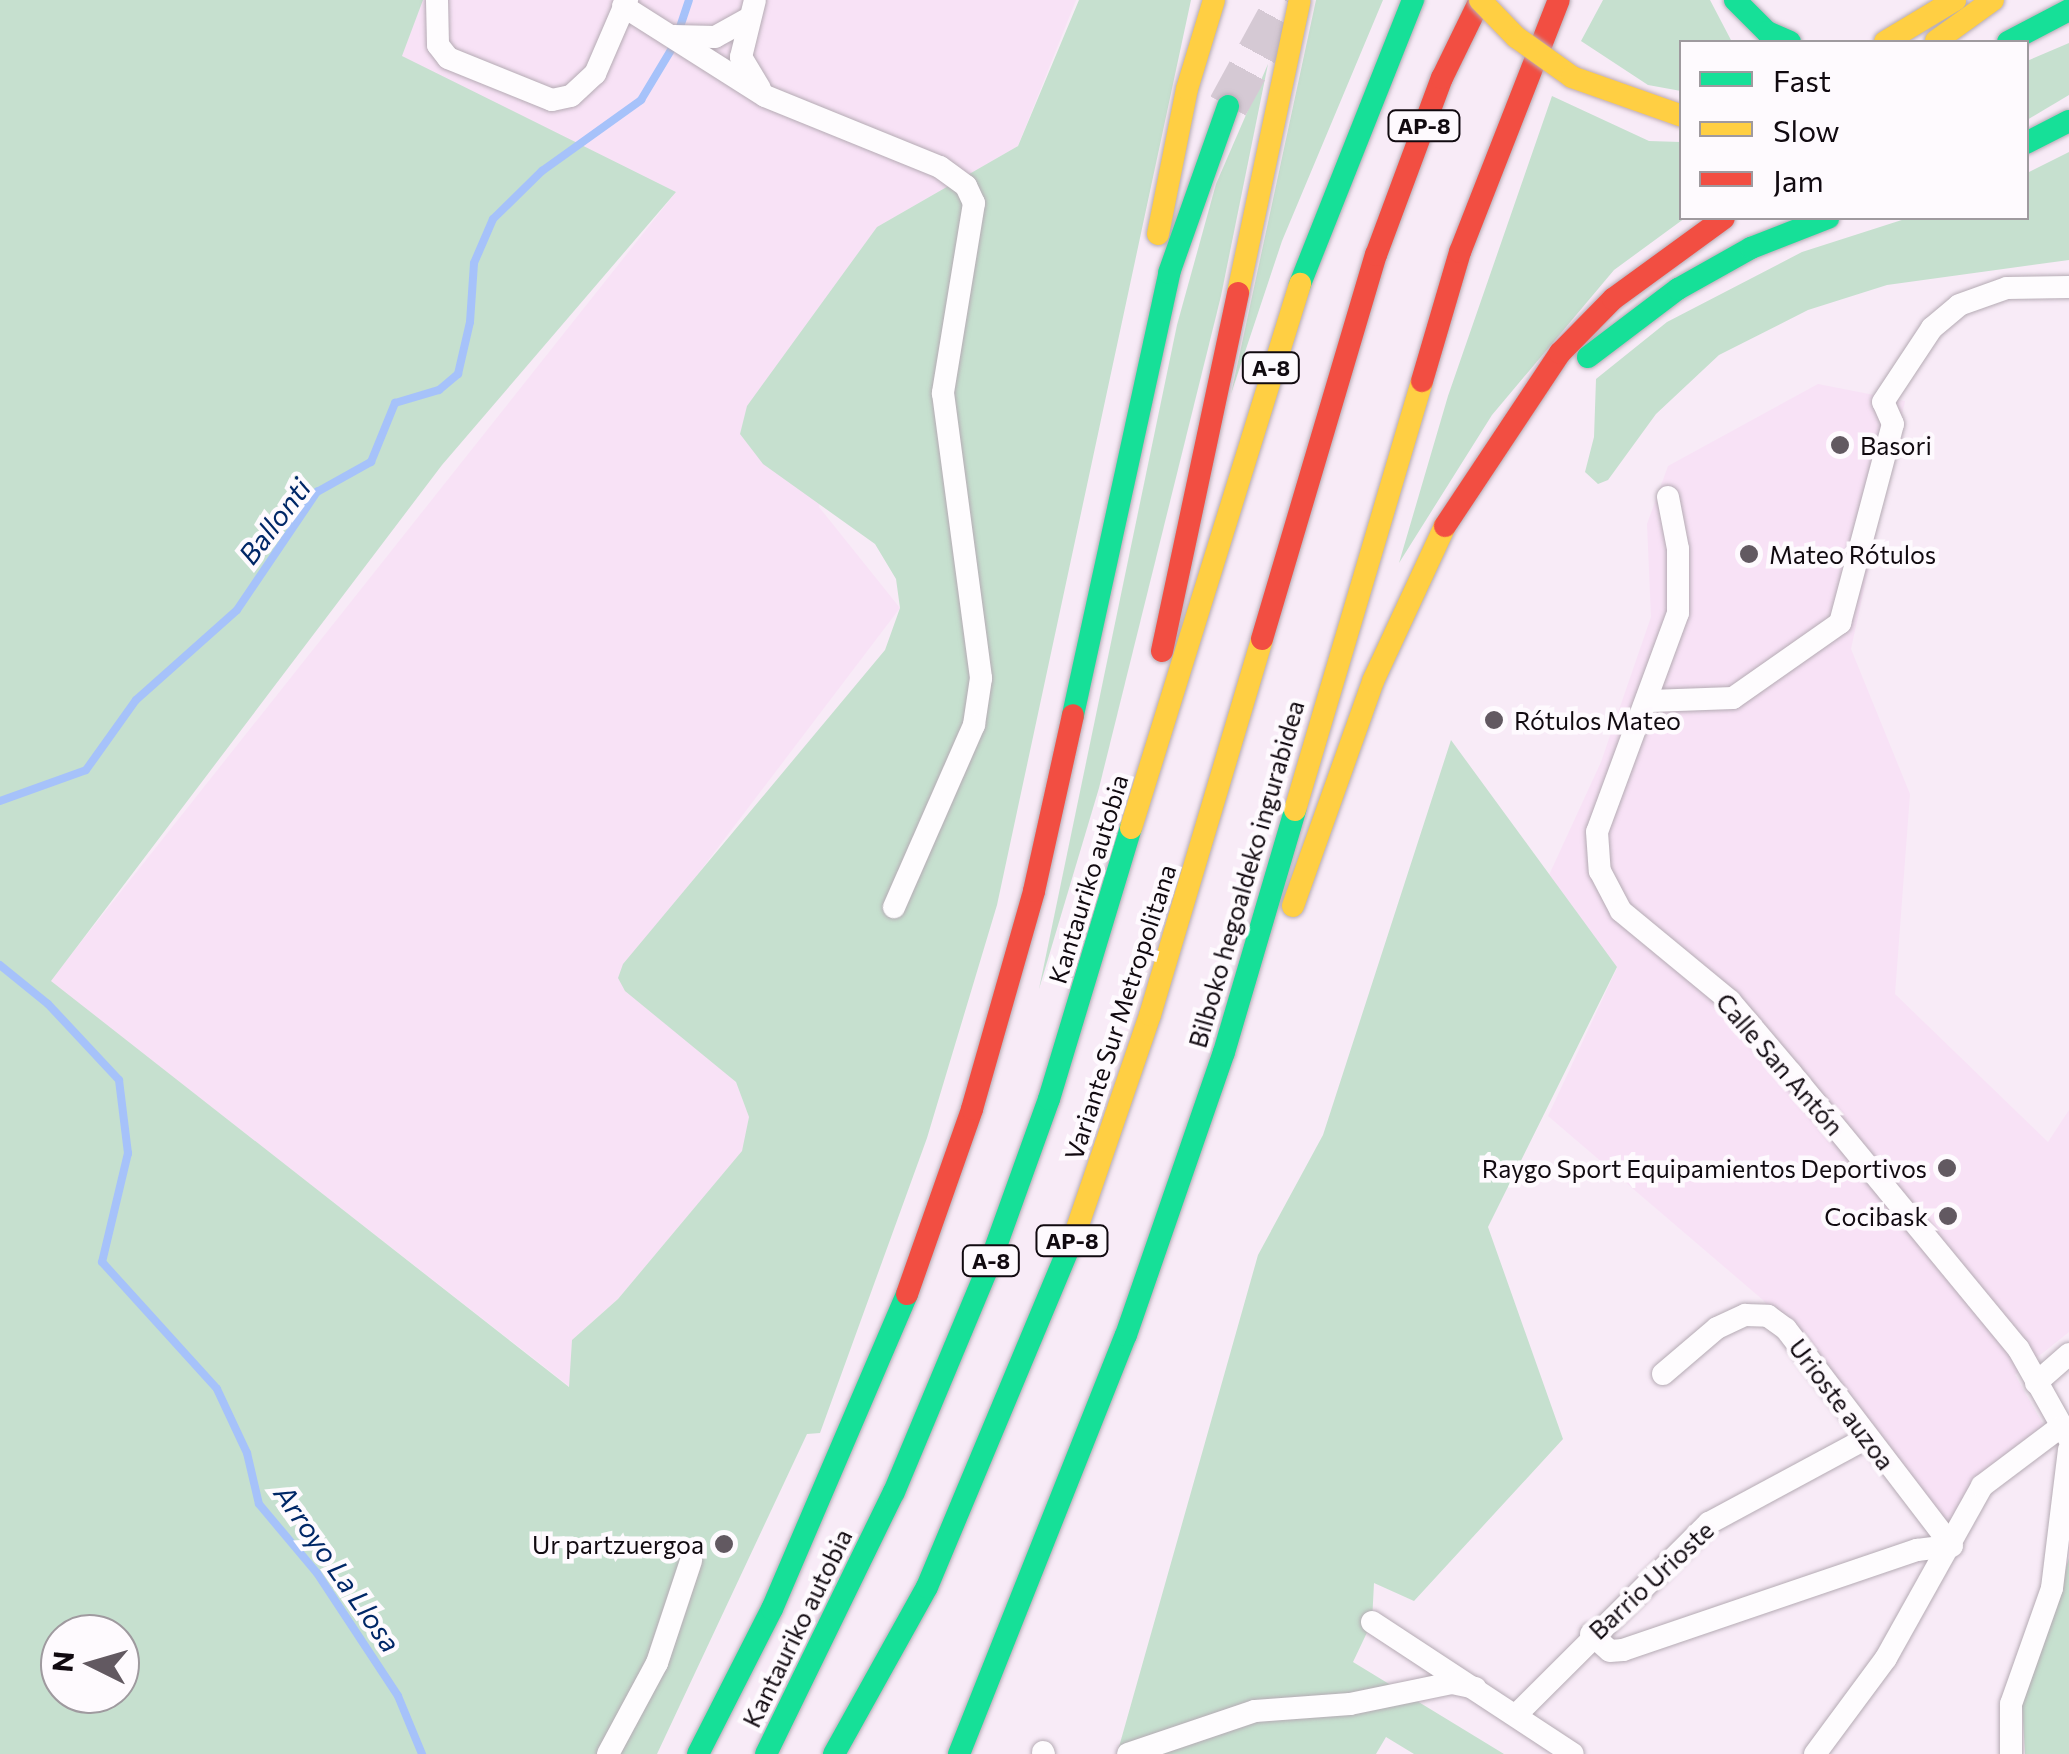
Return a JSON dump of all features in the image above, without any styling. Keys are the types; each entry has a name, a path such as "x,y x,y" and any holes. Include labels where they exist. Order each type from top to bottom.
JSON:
{"highway":[{"path":"1104,567 1152,266 1187,89 1214,0"},
{"path":"1157,745 1158,674 1171,602 1300,0"},
{"name":"Kantauriko autobia","path":"766,1754 894,1492 991,1260 1049,1099 1288,314 1413,0"},
{"path":"1480,0 1516,37 1572,77 1679,115"},
{"name":"Variante Sur Metropolitana","path":"834,1754 927,1587 1050,1302 1118,1114 1376,255 1442,78 1480,0"},
{"name":"Bilboko hegoaldeko ingurabidea","path":"960,1754 1101,1402 1224,1052 1454,270 1558,0"},
{"path":"1735,0 1767,32 1785,40"},
{"path":"1889,40 1938,16 1955,0"},
{"path":"1937,40 1993,0"},
{"path":"2012,40 2069,10"},
{"path":"698,1754 816,1514 933,1226 1034,891 1170,274 1228,106"},
{"path":"2029,141 2069,121"},
{"path":"1224,1052 1262,998 1337,775 1418,574 1560,353 1613,299 1721,220"},
{"path":"1510,426 1619,329 1678,289 1751,248 1823,220"},
{"path":"857,1754 927,1587"}],"street":[{"path":"437,0 438,45 448,58 552,100 571,96 595,74 625,3 764,96 940,167 966,186 974,223 950,327 942,393 981,678 974,725 894,907"},
{"path":"673,36 716,37 750,10"},
{"path":"750,10 741,58 764,96"},
{"path":"1650,701 1733,698 1840,624 1893,424 1883,402 1932,328 1959,304 2007,288 2069,286"},
{"name":"Calle San Antón","path":"1668,497 1678,549 1678,614 1650,701 1598,832 1600,871 1621,911 1730,1001 2018,1348 2066,1439"},
{"name":"Urioste auzoa","path":"1664,1374 1716,1328 1745,1315 1768,1316 1786,1328 1865,1440 1952,1546"},
{"path":"2036,1382 2069,1354"},
{"path":"1815,1754 1886,1658 1952,1546 1982,1486 2066,1439"},
{"path":"2012,1754 2011,1704 2052,1588 2066,1439"},
{"name":"Barrio Urioste","path":"1518,1714 1591,1634 1709,1523 1865,1440"},
{"path":"1591,1634 1610,1651 1623,1650 1917,1550 1952,1546"},
{"path":"608,1754 657,1663 692,1562"},
{"path":"1372,1622 1518,1714 1573,1754"},
{"path":"1128,1754 1255,1711 1350,1704 1452,1682 1475,1688"}],"shaded area":[{"path":"386,0 1076,0 1018,146 877,227 819,507 900,608 619,978 736,1082 749,1117 747,1146 618,1299 572,1340 570,1387 50,981 676,192 368,48"},
{"path":"1818,384 1905,401 1851,649 1910,794 1895,994 2048,1142 2069,1110 2069,1332 2015,1375 2044,1426 1949,1530 1763,1300 1548,1116 1617,968 1549,875 1601,762 1651,617 1647,524 1668,466"}],"green space":[{"path":"0,0 423,0 402,56 676,192 442,465 51,981 569,1387 572,1340 618,1299 742,1151 749,1117 736,1082 625,991 618,978 623,964 885,650 900,608 896,579 875,544 763,464 740,434 747,406 877,227 1018,146 1079,0 1191,0 997,905 927,1138 820,1433 807,1434 657,1754 0,1754"},
{"path":"1316,0 1383,0 1282,241 1231,394"},
{"path":"1603,0 1710,0 1731,40 1679,40 1679,91 1648,85 1581,41"},
{"path":"2069,43 2069,95 2029,119 2029,60"},
{"path":"1268,64 1221,296 1099,788 1039,989 1177,325 1216,184"},
{"path":"1552,96 1649,141 1679,142 1679,220 1682,220 1614,270 1492,415 1399,563 1448,396"},
{"path":"2069,152 2069,260 1887,285 1808,310 1719,355 1656,414 1608,480 1598,484 1585,472 1594,437 1596,379 1667,322 1802,252 1902,220 2029,220 2029,172"},
{"path":"1451,740 1617,967 1488,1227 1563,1439 1414,1601 1374,1583 1372,1622 1353,1662 1504,1754 1414,1754 1386,1737 1376,1754 1117,1754 1258,1255 1323,1135"},
{"path":"2069,1558 2069,1754 2025,1754 2022,1704"}],"waterway":[{"name":"Ballonti","path":"0,801 86,770 136,700 237,610 317,492 371,462 395,403 439,390 458,374 470,322 474,263 493,219 542,171 641,100 674,45 689,0"},
{"name":"Arroyo La Llosa","path":"0,965 48,1004 119,1080 128,1153 102,1262 217,1389 247,1453 259,1504 317,1573 398,1696 422,1754"}],"tunnel":[{"path":"1228,106 1286,0"}],"traffic: fast":[{"path":"1300,284 1413,0"},
{"path":"1735,0 1767,32 1785,40"},
{"path":"2012,40 2069,10"},
{"path":"1073,715 1169,273 1228,106"},
{"path":"2029,141 2069,121"},
{"path":"1588,357 1678,289 1751,248 1823,220"},
{"path":"959,1754 1126,1335 1224,1052 1295,810"},
{"path":"766,1754 894,1492 991,1260 1049,1099 1131,828"},
{"path":"834,1754 927,1587 1075,1234"},
{"path":"698,1754 772,1609 907,1294"}],"traffic: slow":[{"path":"1158,234 1187,89 1214,0"},
{"path":"1238,293 1300,0"},
{"path":"1480,0 1516,37 1572,77 1679,115"},
{"path":"1888,40 1955,0"},
{"path":"1937,40 1993,0"},
{"path":"1131,828 1300,284"},
{"path":"1295,810 1422,381"},
{"path":"1293,906 1373,681 1445,526"},
{"path":"1075,1234 1150,1015 1262,639"}],"traffic: jam":[{"path":"1262,639 1376,255 1442,78 1480,0"},
{"path":"1422,381 1460,252 1559,0"},
{"path":"1445,526 1560,353 1613,299 1721,220"},
{"path":"1162,651 1238,293"},
{"path":"907,1294 972,1109 1034,891 1073,715"}],"place":[{"name":"Basori","path":"1840,445"},
{"name":"Mateo Rótulos","path":"1749,554"},
{"name":"Rótulos Mateo","path":"1494,720"},
{"name":"Raygo Sport Equipamientos Deportivos","path":"1947,1168"},
{"name":"Cocibask","path":"1948,1216"},
{"name":"Ur partzuergoa","path":"724,1544"}]}
